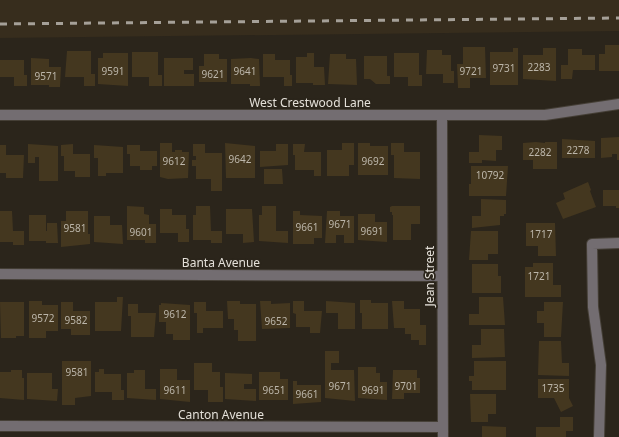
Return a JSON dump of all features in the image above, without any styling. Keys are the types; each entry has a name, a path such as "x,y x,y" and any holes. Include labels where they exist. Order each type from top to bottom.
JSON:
{"street":[{"name":"West Crestwood Lane","path":"0,115 545,116 619,104"},
{"name":"Jean Street","path":"442,116 443,432"},
{"path":"599,437 601,365 593,307 592,244 619,243"},
{"name":"Banta Avenue","path":"0,274 442,276"},
{"name":"Canton Avenue","path":"0,426 443,432"}],"shaded area":[{"path":"0,0 619,0 619,31 0,38"}],"building":[{"path":"605,45 619,45 619,71 599,71 599,54 605,54"},
{"path":"463,47 485,47 486,78 470,78 470,88 458,88 457,64 463,64"},
{"path":"513,48 518,48 518,85 490,85 490,52 513,52"},
{"path":"543,48 556,48 556,81 523,79 523,55 543,55"},
{"path":"568,49 582,49 582,55 595,55 595,70 573,70 572,79 561,79 561,65 568,65"},
{"path":"427,50 442,50 442,55 451,55 451,71 454,71 454,83 443,83 443,74 426,74"},
{"path":"67,51 91,51 91,74 95,74 95,86 84,86 84,77 65,77"},
{"path":"132,52 158,52 158,75 162,75 162,86 149,86 149,77 132,77"},
{"path":"103,53 128,53 128,86 98,84 98,58 103,58"},
{"path":"307,53 314,53 314,67 324,67 325,85 296,83 296,57 307,57"},
{"path":"394,53 419,53 419,75 422,75 422,86 408,86 408,77 394,77"},
{"path":"204,54 219,54 219,59 227,59 227,82 199,82 199,66 204,66"},
{"path":"263,54 275,54 275,60 290,60 292,86 284,86 284,77 263,77"},
{"path":"330,54 346,54 346,59 356,59 357,85 328,84"},
{"path":"364,56 387,56 387,76 390,76 390,84 376,84 370,79 364,79"},
{"path":"31,58 49,59 49,67 61,67 60,87 49,87 49,85 31,85"},
{"path":"164,58 193,58 193,70 184,70 184,74 194,74 194,86 164,86"},
{"path":"231,59 259,59 260,86 250,86 250,84 231,84"},
{"path":"0,60 24,60 24,75 27,75 27,86 14,86 14,77 0,77"},
{"path":"479,135 502,136 502,150 496,150 496,161 482,160 482,163 469,163 469,152 479,152"},
{"path":"619,137 619,160 617,160 617,154 612,154 612,157 601,158 601,138"},
{"path":"562,139 595,141 595,158 562,158"},
{"path":"557,142 557,169 533,169 533,160 523,160 523,143"},
{"path":"160,143 172,143 172,152 175,152 175,150 182,150 182,152 189,152 188,178 168,179 160,177"},
{"path":"225,143 255,146 255,178 226,178"},
{"path":"342,143 354,143 354,165 349,165 349,176 327,176 327,150 342,150"},
{"path":"358,143 370,143 370,146 388,146 388,175 358,175"},
{"path":"391,143 404,143 404,152 420,152 420,179 394,178 394,155 391,155"},
{"path":"28,144 58,146 58,181 39,181 39,157 35,157 35,163 28,163"},
{"path":"73,144 73,154 90,154 90,177 75,177 75,171 64,171 64,156 61,156 61,145"},
{"path":"193,144 205,144 205,153 222,153 222,191 211,191 211,179 196,179 196,166 192,166 192,160 196,160 196,156 193,156"},
{"path":"276,144 288,144 288,165 260,167 260,151 276,151"},
{"path":"293,144 305,144 304,152 321,152 321,176 314,176 314,170 295,170"},
{"path":"0,145 6,145 6,155 24,155 23,178 6,178 6,173 0,173"},
{"path":"94,145 123,147 123,173 106,173 106,176 98,176 98,158 94,158"},
{"path":"127,145 140,145 140,151 157,151 157,166 152,166 152,170 140,170 140,166 130,166 130,154 127,154"},
{"path":"471,166 508,166 506,196 469,196"},
{"path":"264,169 282,169 283,184 264,184"},
{"path":"588,182 596,207 563,219 556,203 565,199 563,193"},
{"path":"603,190 619,190 619,208 616,208 616,206 603,206"},
{"path":"481,199 506,200 506,214 504,214 504,216 500,216 500,225 472,228 472,216 481,216"},
{"path":"127,206 144,207 144,214 149,215 149,224 156,224 156,243 145,243 145,240 127,240"},
{"path":"196,206 210,206 211,231 222,231 222,243 211,243 211,240 193,240 193,215 196,215"},
{"path":"262,206 276,206 276,231 288,231 288,243 259,241 259,215 262,215"},
{"path":"420,206 420,224 411,224 411,240 393,240 393,215 392,212 390,212 390,207"},
{"path":"160,209 172,209 172,215 186,215 186,229 189,229 189,242 178,242 178,233 160,233"},
{"path":"226,209 252,209 254,242 243,243 243,234 226,234"},
{"path":"0,211 12,211 13,231 24,231 24,245 13,245 13,242 0,242"},
{"path":"66,211 88,211 88,234 90,234 90,244 61,247 61,221 66,221"},
{"path":"293,211 300,211 300,215 322,216 322,238 314,238 314,244 293,244"},
{"path":"327,211 340,211 340,216 354,216 354,243 344,243 344,235 336,235 336,243 325,243"},
{"path":"358,214 375,214 375,222 387,222 387,242 358,240"},
{"path":"29,215 46,215 46,231 47,223 57,223 58,243 29,241"},
{"path":"94,216 110,216 110,225 122,225 123,244 94,242"},
{"path":"526,223 555,223 556,256 538,256 538,246 526,246"},
{"path":"471,231 498,231 498,254 488,254 488,260 469,260"},
{"path":"533,263 553,263 553,285 561,285 561,297 525,297 525,267 533,267"},
{"path":"472,264 498,264 498,276 501,276 501,293 472,293"},
{"path":"117,297 123,297 121,331 95,331 95,302 117,302"},
{"path":"479,297 503,297 505,325 469,325 469,314 479,314"},
{"path":"360,300 371,300 371,303 388,303 388,329 362,329"},
{"path":"29,301 42,301 42,305 58,305 58,331 46,331 46,338 29,338"},
{"path":"227,301 240,301 240,304 256,304 256,341 238,341 238,330 234,330 234,319 228,319"},
{"path":"260,301 271,301 271,304 290,303 290,328 262,329"},
{"path":"293,301 304,301 304,311 322,311 320,333 310,333 310,327 296,327 296,314 293,313"},
{"path":"326,301 355,303 355,329 338,329 338,313 326,313"},
{"path":"392,301 404,301 404,309 420,309 420,325 426,325 426,345 419,345 419,340 411,340 411,334 405,334 405,328 394,328"},
{"path":"0,302 24,302 24,336 16,336 16,338 1,338"},
{"path":"61,302 73,302 73,311 90,311 90,335 71,335 71,329 61,329"},
{"path":"194,302 206,302 206,311 223,311 223,328 203,328 203,333 197,333 197,313 194,313"},
{"path":"544,302 563,302 561,337 544,337 544,323 537,323 537,311 544,311"},
{"path":"161,303 190,305 190,340 173,340 173,334 166,334 166,322 159,322 159,305 161,305"},
{"path":"128,304 138,304 138,313 156,313 154,337 131,337 131,316 128,316"},
{"path":"481,329 504,329 505,357 472,358 472,345 481,345"},
{"path":"539,341 561,341 562,363 569,363 569,376 538,375"},
{"path":"325,351 339,351 339,363 331,363 331,370 354,370 355,401 325,398"},
{"path":"62,361 91,361 91,396 75,398 75,405 62,405"},
{"path":"474,361 506,361 506,390 472,390 472,381 469,381 469,376 474,376"},
{"path":"194,363 212,363 212,372 220,372 220,387 223,387 223,402 208,402 208,390 194,390"},
{"path":"358,367 376,367 376,373 380,373 380,382 387,382 387,400 358,398"},
{"path":"99,369 104,369 104,374 121,374 121,390 124,390 124,400 112,400 112,392 95,392 95,372 99,372"},
{"path":"160,369 177,369 177,380 190,380 190,402 160,399"},
{"path":"11,370 22,370 22,378 24,378 24,400 0,398 0,372 11,372"},
{"path":"134,370 145,370 145,389 156,389 156,400 127,398 127,373 134,373"},
{"path":"393,370 417,370 417,378 420,378 420,393 404,393 404,399 392,399"},
{"path":"259,372 280,372 280,379 288,379 288,400 259,400"},
{"path":"27,373 52,373 52,389 58,389 57,401 27,399"},
{"path":"225,373 252,374 252,384 244,384 244,389 256,389 256,401 225,399"},
{"path":"538,379 569,379 569,398 573,406 561,412 554,398 538,398"},
{"path":"293,381 297,381 297,385 321,385 321,402 293,404"},
{"path":"470,394 496,394 496,414 488,414 488,422 471,422"},
{"path":"560,417 573,417 573,431 566,431 566,437 536,437 536,427 560,427"},
{"path":"482,426 506,427 506,437 482,437"}],"railway":[{"path":"0,24 619,18"}]}
